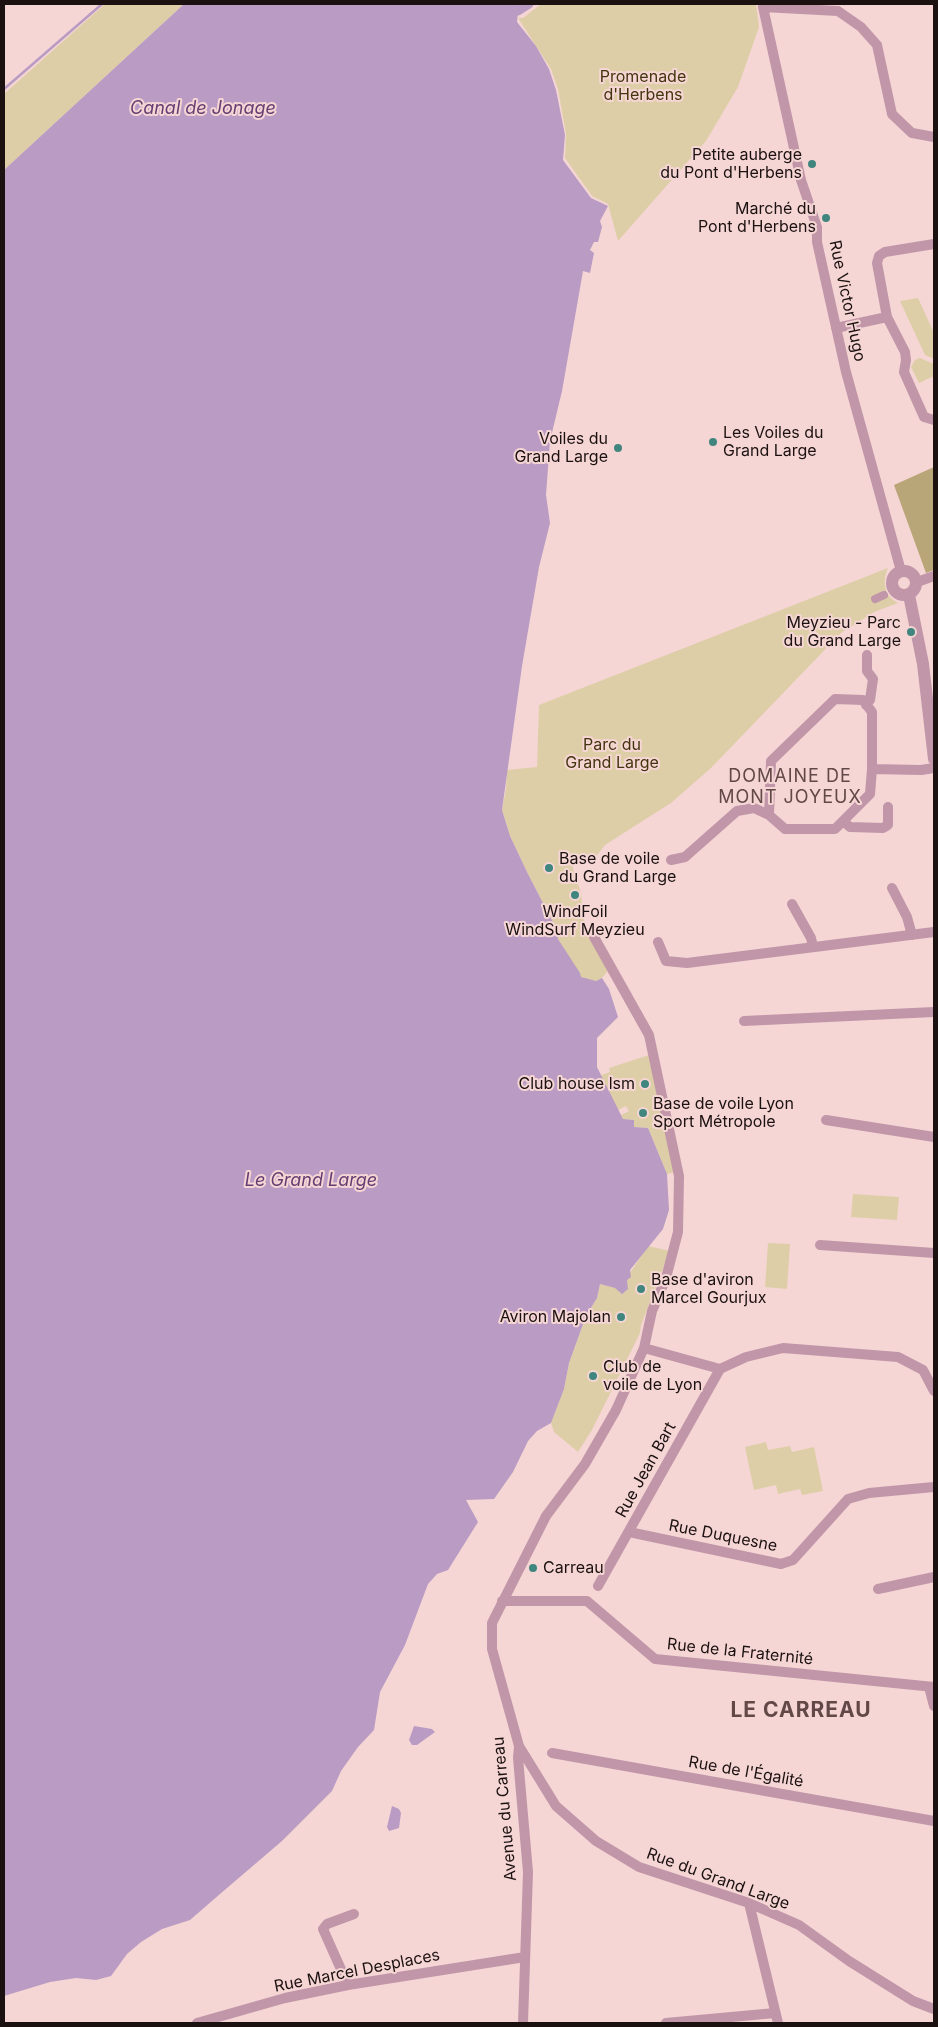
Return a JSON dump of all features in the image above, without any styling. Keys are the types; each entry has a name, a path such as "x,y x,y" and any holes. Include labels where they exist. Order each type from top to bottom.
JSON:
{"street":[{"name":"Rue Victor Hugo","path":"837,7 764,7 765,22 800,180 817,227 816,242 846,372 901,572"},
{"path":"837,7 861,27 877,45 892,114 912,133 934,137"},
{"path":"934,244 885,252 878,256 877,263 887,317 905,352 904,372 924,417 934,420"},
{"path":"836,328 887,317"},
{"path":"901,572 913,574 917,582 915,590 909,595 897,594 892,587 892,580 901,572"},
{"path":"917,582 934,576"},
{"path":"875,599 884,595"},
{"path":"909,595 923,664 934,759"},
{"path":"866,704 870,700 873,679 867,671 867,655"},
{"path":"671,860 685,857 738,811 754,808 769,815 785,829 834,830 870,794 872,712 863,700 835,699 771,761 769,815"},
{"path":"872,769 921,770 934,768"},
{"path":"843,821 850,827 883,828 888,825 888,807"},
{"path":"892,888 907,917 912,935"},
{"path":"792,904 813,947"},
{"path":"658,942 666,961 687,963 934,932"},
{"name":"Avenue du Carreau","path":"524,2023 528,1872 518,1758 519,1746 492,1649 492,1623 546,1516 585,1464 616,1410 644,1348 652,1311 666,1278 678,1232 679,1176 649,1035 594,937"},
{"path":"744,1020 934,1012"},
{"path":"826,1120 934,1137"},
{"path":"820,1245 934,1253"},
{"path":"644,1348 720,1368 746,1357 783,1348 898,1357 923,1370 934,1391"},
{"name":"Rue Jean Bart","path":"598,1586 720,1368"},
{"name":"Rue Duquesne","path":"628,1532 781,1564 793,1560 848,1499 869,1493 934,1487"},
{"path":"878,1589 934,1577"},
{"name":"Rue de la Fraternité","path":"502,1601 587,1601 655,1659 932,1687"},
{"path":"932,1687 934,1706"},
{"name":"Rue du Grand Large","path":"519,1746 556,1806 596,1841 639,1867 749,1903 798,1925 849,1961 913,2001 934,2009"},
{"name":"Rue de l'Égalité","path":"552,1753 934,1821"},
{"path":"666,2023 777,2018 749,1903"},
{"path":"348,1985 323,1929 327,1924 354,1914"},
{"name":"Rue Marcel Desplaces","path":"197,2023 285,1998 348,1985 525,1957"}],"green space":[{"path":"105,4 184,4 4,170 4,94"},
{"name":"Promenade d'Herbens","path":"541,4 756,4 759,27 738,87 706,141 618,241 608,204 592,196 565,158 566,134 558,89 551,69 518,18 523,18"},
{"path":"918,298 934,333 934,359 925,355 900,301"},
{"path":"920,358 934,364 934,376 919,383 911,367 915,360"},
{"name":"Parc du Grand Large","path":"888,568 885,578 887,593 898,603 874,612 841,633 711,768 671,803 605,845 592,862 571,862 581,893 584,919 589,933 610,968 602,978 596,981 581,978 558,939 557,930 510,836 502,810 507,770 537,767 539,705"},
{"name":"Base de voile Lyon Sport Métropole","path":"649,1055 675,1172 667,1174 648,1128 634,1127 633,1120 623,1119 621,1115 629,1111 626,1106 618,1110 599,1076 610,1072 609,1068"},
{"path":"853,1194 899,1197 897,1220 851,1217"},
{"path":"768,1243 790,1244 787,1289 765,1287"},
{"name":"Club de voile de Lyon","path":"648,1246 670,1251 641,1325 640,1333 592,1430 578,1452 554,1432 551,1423 564,1389 569,1363 586,1316 597,1298 600,1284 615,1288 629,1274"},
{"path":"766,1442 768,1450 790,1446 792,1452 814,1447 823,1491 802,1495 800,1489 778,1494 776,1485 754,1490 745,1447"}],"shaded area":[{"path":"934,467 934,570 926,573 894,485"}],"water":[{"name":"Le Grand Large","path":"184,4 519,4 517,22 536,46 549,69 556,90 565,135 563,160 591,198 608,206 600,221 602,227 598,242 594,242 590,250 594,253 590,273 583,271 562,391 550,441 546,495 550,523 539,567 522,666 502,810 510,836 557,930 558,939 581,977 596,981 602,978 609,989 618,1017 597,1038 597,1067 623,1119 634,1120 634,1127 648,1128 667,1174 669,1210 663,1229 630,1270 631,1277 627,1280 628,1289 622,1294 615,1288 600,1284 597,1298 586,1316 569,1363 564,1389 551,1423 537,1431 528,1441 513,1472 494,1499 466,1500 478,1522 448,1570 437,1574 428,1584 405,1645 380,1692 374,1730 358,1747 341,1771 332,1791 282,1841 190,1920 162,1929 141,1942 127,1954 111,1976 96,1980 76,1978 50,1982 4,1996 4,170"},
{"path":"414,1726 432,1729 435,1732 417,1745 412,1745 409,1740"},
{"path":"392,1806 399,1809 401,1813 399,1828 389,1831 387,1827"}],"waterway":[{"path":"4,89 102,4"},
{"path":"518,11 529,4"}],"place":[{"name":"Petite auberge du Pont d'Herbens","path":"812,164"},
{"name":"Marché du Pont d'Herbens","path":"826,218"},
{"name":"Les Voiles du Grand Large","path":"713,442"},
{"name":"Voiles du Grand Large","path":"618,448"},
{"name":"Meyzieu - Parc du Grand Large","path":"911,632"},
{"name":"Base de voile du Grand Large","path":"549,868"},
{"name":"WindFoil WindSurf Meyzieu","path":"575,895"},
{"name":"Club house lsm","path":"645,1084"},
{"name":"Base de voile Lyon Sport Métropole","path":"643,1113"},
{"name":"Base d'aviron Marcel Gourjux","path":"641,1289"},
{"name":"Aviron Majolan","path":"621,1317"},
{"name":"Club de voile de Lyon","path":"593,1376"},
{"name":"Carreau","path":"533,1568"}],"district":[{"name":"DOMAINE DE MONT JOYEUX","path":"790,788"},
{"name":"LE CARREAU","path":"801,1711"}],"water label":[{"name":"Canal de Jonage","path":"203,109"}]}
